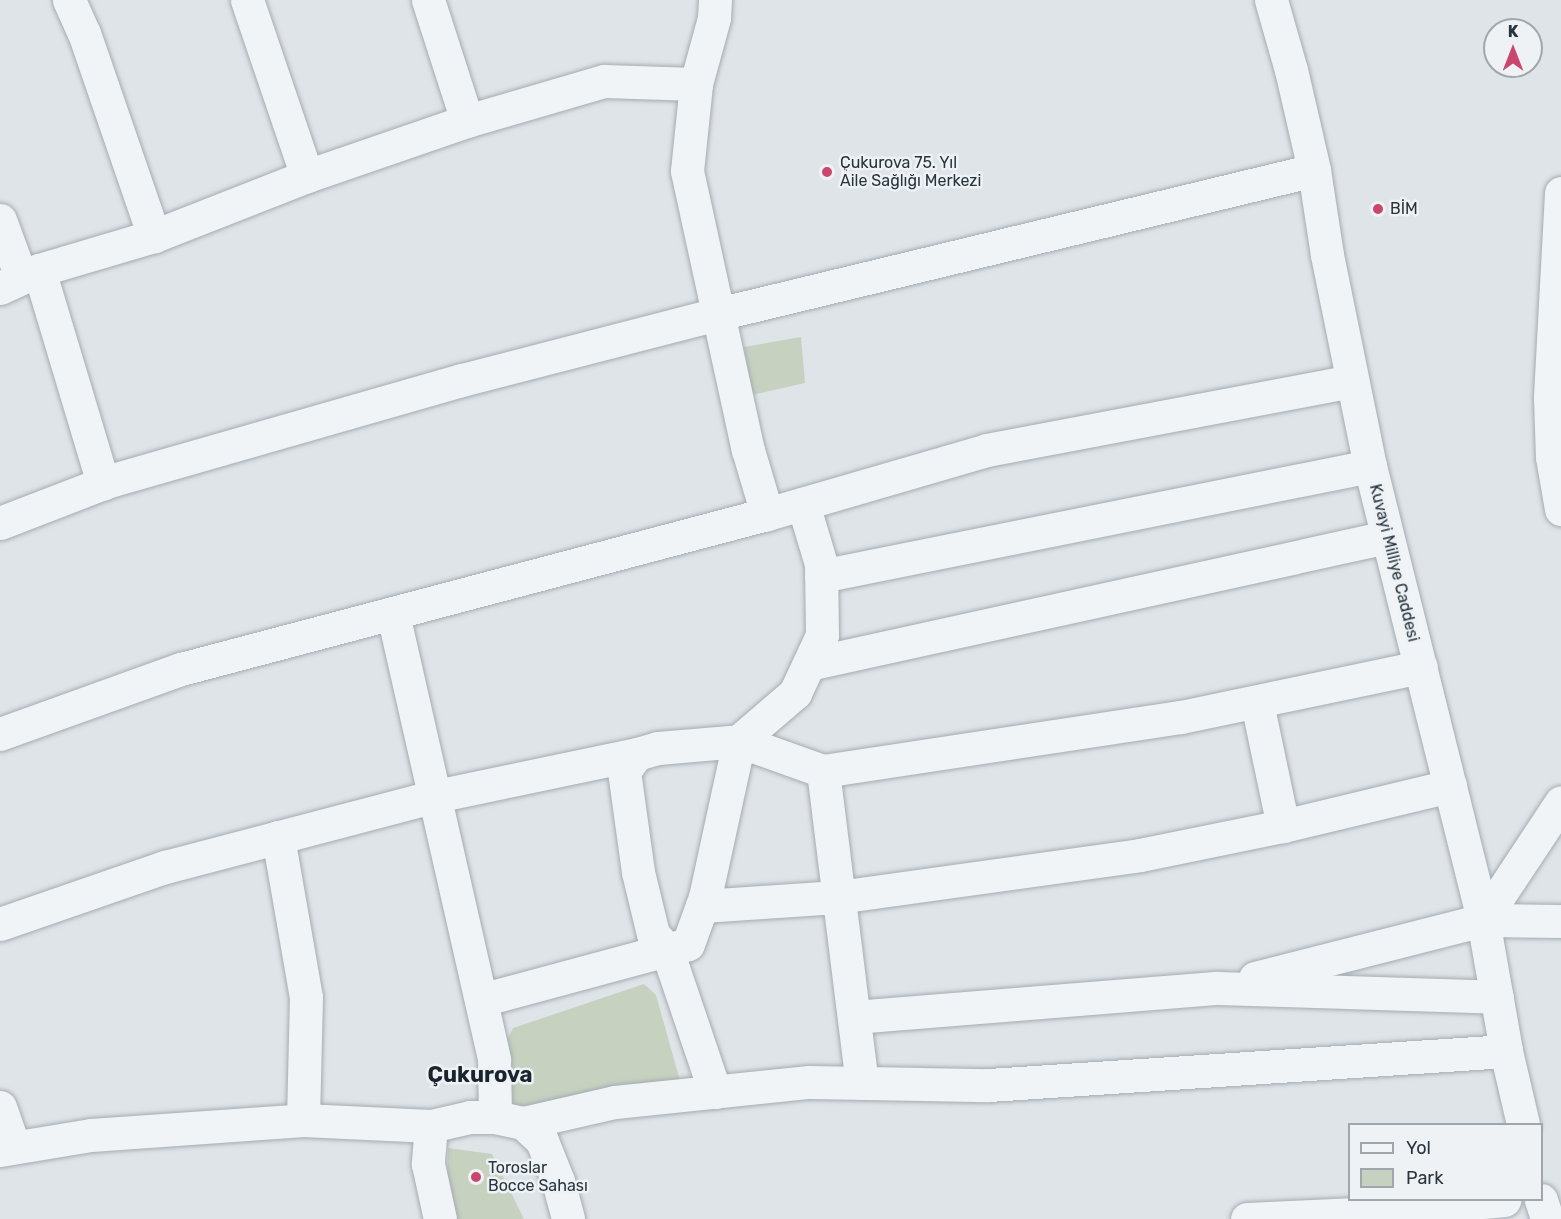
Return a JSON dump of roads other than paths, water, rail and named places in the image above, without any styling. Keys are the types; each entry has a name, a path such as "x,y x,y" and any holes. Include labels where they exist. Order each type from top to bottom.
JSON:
{"street":[{"path":"69,0 84,33 154,236"},
{"path":"247,0 307,176"},
{"path":"429,0 467,121"},
{"path":"715,0 714,18 696,84 687,171 748,450 767,514"},
{"name":"Kuvayi Milliye Caddesi","path":"1271,0 1291,70 1314,170 1327,255 1370,466 1484,920 1506,1051 1523,1123"},
{"path":"20,278 154,236 307,176 467,121 604,81 696,84"},
{"path":"0,523 102,484 462,380 718,314 1314,170"},
{"path":"1561,194 1556,409 1561,509"},
{"path":"0,220 20,278 102,484"},
{"path":"0,734 181,669 767,514 987,450 1352,381"},
{"path":"821,576 1370,466"},
{"path":"481,1000 688,944 702,906 740,741 795,693 822,634 820,564 803,504"},
{"path":"809,664 1387,537"},
{"path":"393,614 509,1120 542,1141 558,1181 568,1219"},
{"path":"0,924 165,867 436,796 658,748 740,741 823,771 1257,704 1421,667"},
{"path":"1257,704 1283,826"},
{"path":"637,754 624,771 638,872 653,934 667,950 715,1092"},
{"path":"823,771 862,1083"},
{"path":"702,906 838,897 1140,855 1283,826 1450,786"},
{"path":"1484,920 1561,802"},
{"path":"278,837 306,997 303,1120"},
{"path":"1218,988 1484,920 1561,921"},
{"path":"854,1017 1218,988 1497,997"},
{"path":"0,1107 7,1149 91,1135 303,1120 431,1126 470,1117 509,1120 615,1102 809,1082 989,1085 1506,1051"},
{"path":"431,1126 428,1164 440,1219"},
{"path":"1247,1219 1356,1216 1495,1201"},
{"path":"1541,1201 1546,1219"}],"place":[{"name":"Çukurova 75. Yıl Aile Sağlığı Merkezi","path":"827,172"},
{"name":"BİM","path":"1378,209"},
{"name":"Toroslar Bocce Sahası","path":"476,1177"}],"district":[{"name":"Çukurova","path":"480,1075"}]}
